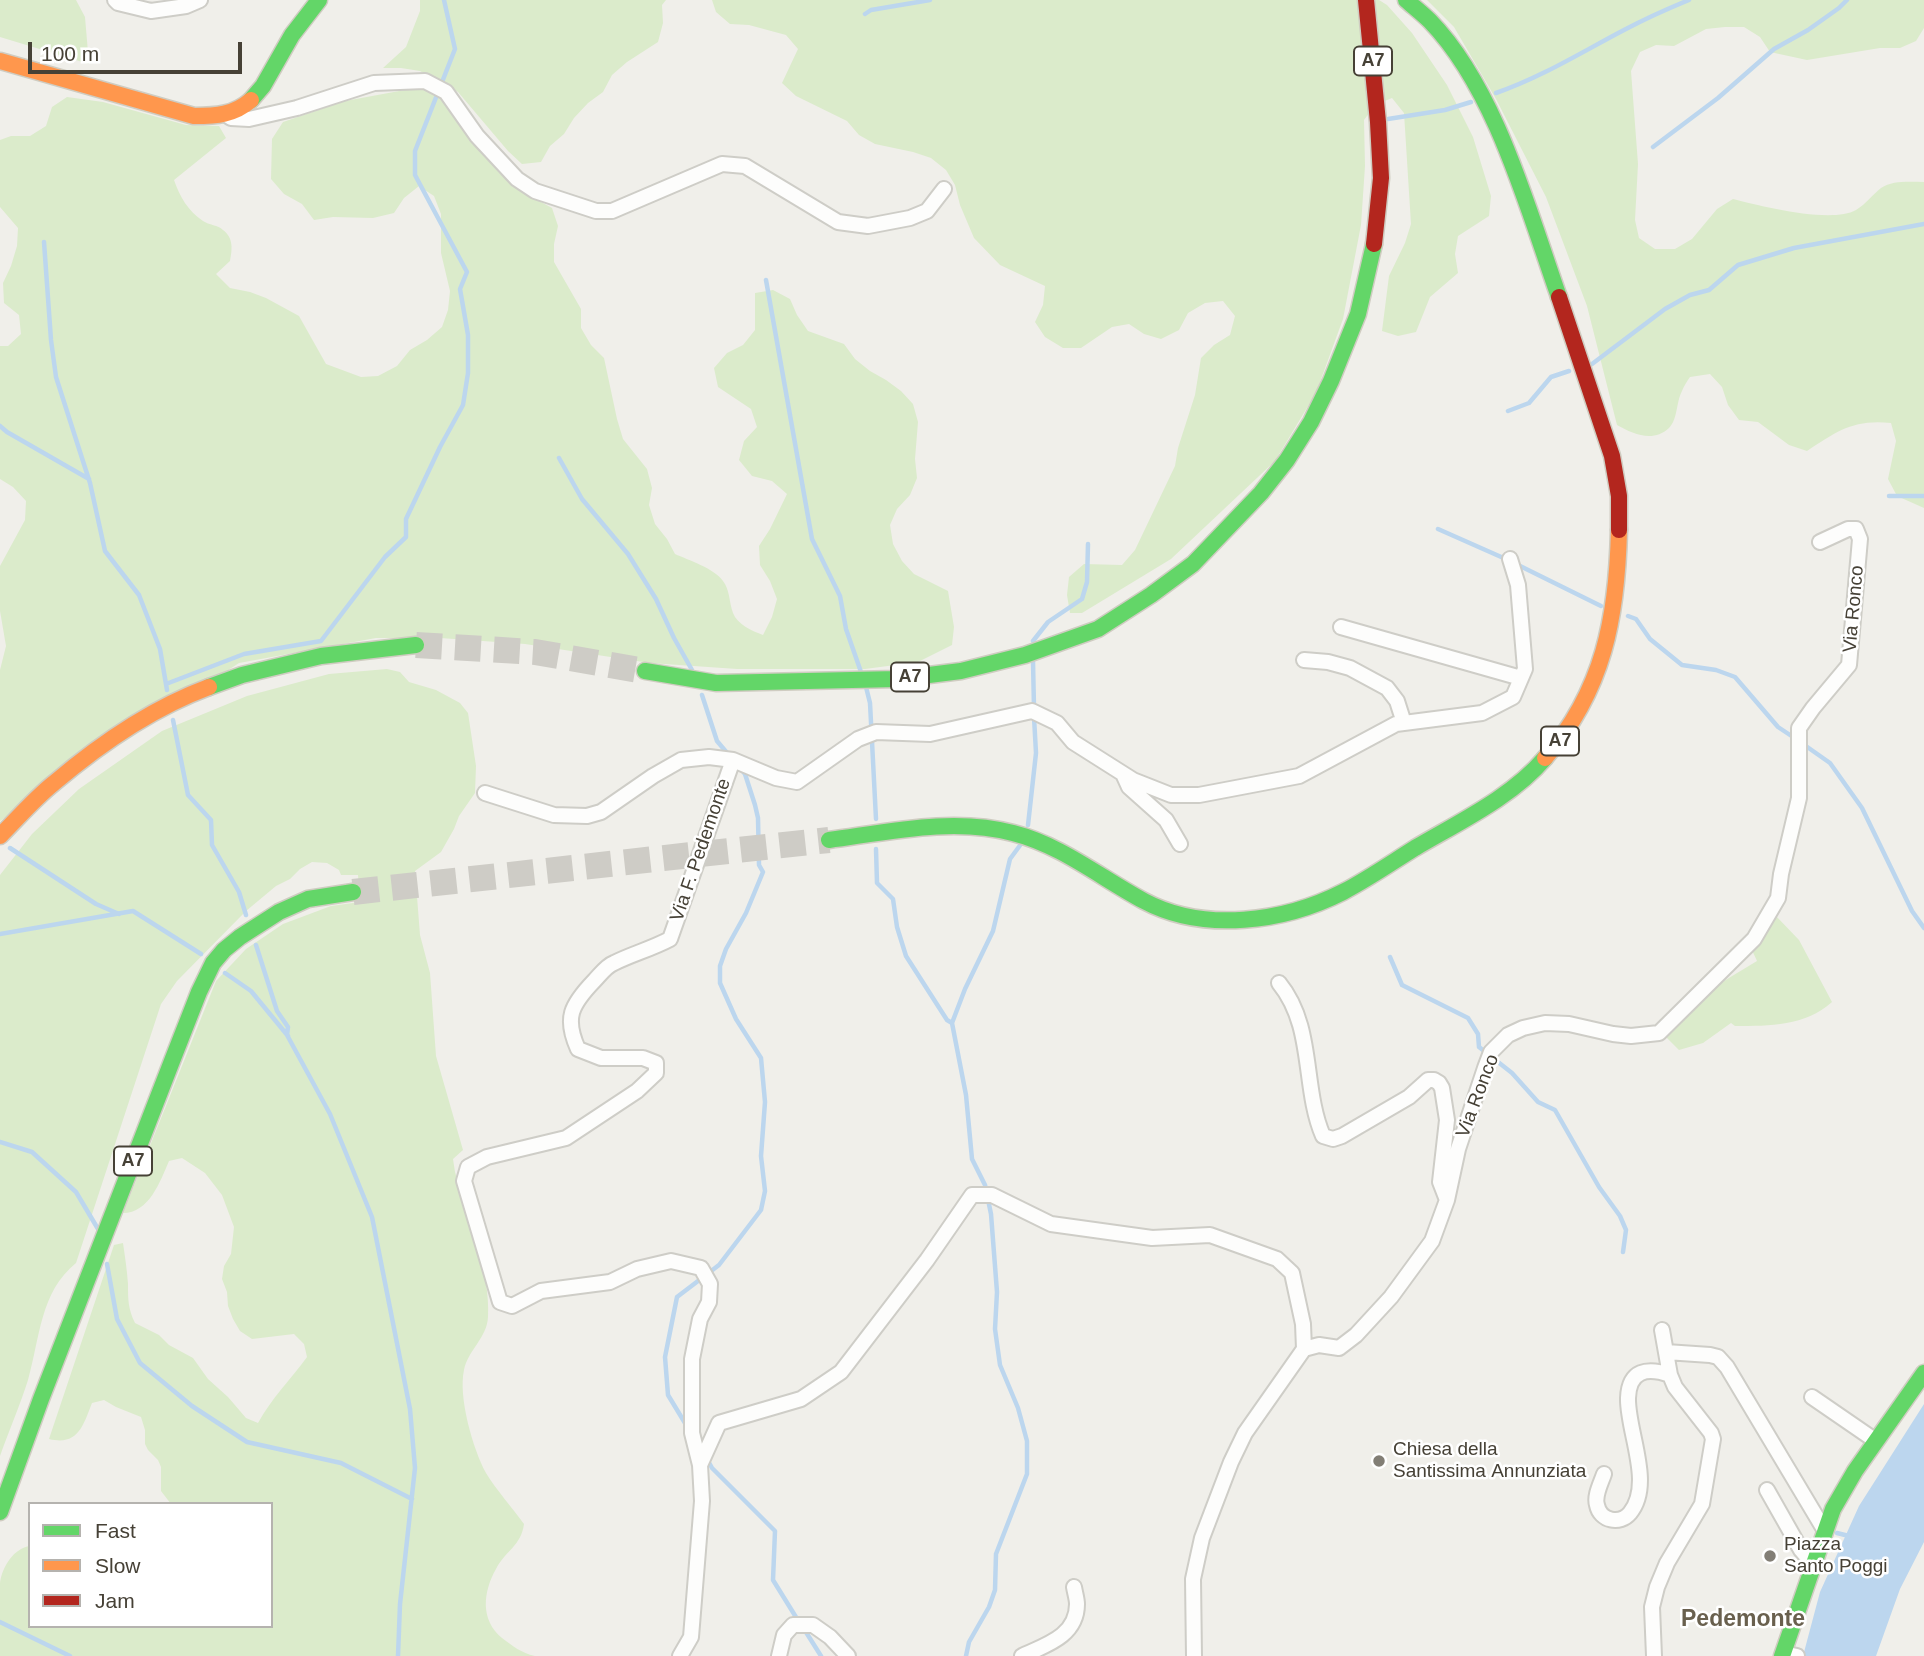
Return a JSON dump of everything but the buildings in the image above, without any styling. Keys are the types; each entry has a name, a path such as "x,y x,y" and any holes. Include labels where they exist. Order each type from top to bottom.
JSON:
{"main road":[{"path":"0,61 194,117 217,116 236,111 249,102 264,85 291,37 319,0"},
{"name":"A7","path":"645,671 716,683 872,680 961,671 1025,655 1098,629 1194,564 1261,493 1287,460 1311,422 1331,382 1358,314 1373,253 1381,178 1366,0"},
{"name":"A7","path":"829,840 943,828 989,828 1049,845 1159,908 1182,915 1220,920 1267,917 1321,902 1343,892 1514,788 1530,776 1547,757 1574,720 1598,671 1614,609 1620,524 1614,464 1506,148 1477,89 1441,31 1406,0"},
{"path":"0,836 52,784 128,727 190,694 242,675 321,656 416,645"},
{"name":"A7","path":"0,1512 167,1074 213,963 240,937 279,912 308,899 353,891"},
{"path":"1788,1655 1833,1509 1855,1471 1924,1373"}],"street":[{"path":"115,0 151,11 186,6 201,0"},
{"path":"224,114 231,118 249,119 297,108 374,83 425,81 446,92 477,135 517,179 535,191 596,211 612,211 722,164 745,166 838,222 868,226 910,218 927,211 944,189"},
{"name":"Via Ronco","path":"1304,1349 1319,1345 1339,1348 1356,1335 1391,1297 1432,1241 1447,1200 1458,1149 1485,1068 1492,1052 1508,1035 1545,1023 1569,1024 1631,1036 1659,1033 1754,939 1778,898 1799,799 1799,728 1849,665 1860,539 1856,529 1849,529 1820,542"},
{"path":"485,793 554,815 587,816 601,813 653,776 681,760 709,757 733,760 776,778 797,782 858,739 876,732 930,734 1032,711 1057,723 1073,742 1123,774 1171,795 1199,795 1299,776 1396,724 1482,713 1513,697 1525,669 1518,585 1510,559"},
{"path":"1341,627 1521,678"},
{"path":"1304,660 1328,662 1350,668 1387,688 1397,701 1404,723"},
{"name":"Via F. Pedemonte","path":"680,1656 691,1637 702,1501 700,1465 692,1433 692,1359 700,1319 709,1302 710,1284 701,1268 671,1261 637,1269 610,1282 541,1292 512,1306 500,1302 464,1181 468,1167 487,1157 566,1138 638,1091 656,1073 656,1063 643,1058 601,1058 578,1049 571,1033 571,1012 582,994 610,964 652,949 670,939 733,760"},
{"path":"1123,774 1129,787 1166,820 1180,844"},
{"path":"1279,983 1289,995 1304,1037 1315,1118 1323,1136 1333,1139 1342,1136 1409,1097 1428,1080 1439,1083 1447,1120 1440,1182 1447,1200"},
{"path":"700,1465 719,1423 801,1399 841,1372 972,1195 992,1195 1051,1224 1152,1238 1210,1235 1277,1259 1292,1273 1303,1324 1304,1349 1245,1433 1202,1538 1194,1579 1194,1656"},
{"path":"1654,1656 1652,1606 1657,1587 1667,1563 1702,1504 1713,1440 1675,1387 1670,1375 1662,1330"},
{"path":"1666,1352 1710,1354 1718,1357 1727,1367 1825,1531"},
{"path":"1604,1474 1596,1499 1597,1507 1602,1515 1609,1519 1624,1520 1635,1506 1639,1493 1637,1454 1628,1399 1632,1383 1637,1374 1646,1371 1670,1375"},
{"path":"1812,1397 1876,1441"},
{"path":"1767,1490 1801,1550 1814,1565"},
{"path":"1022,1656 1057,1640 1073,1624 1077,1605 1074,1587"},
{"path":"779,1656 784,1635 793,1625 813,1625 830,1637 848,1656"}],"green space":[{"path":"0,0 76,0 85,17 89,64 0,37"},
{"path":"420,0 666,0 662,5 663,23 658,42 612,75 603,92 574,118 564,134 550,146 541,162 522,164 458,92 420,71 383,68 406,47 420,11"},
{"path":"712,0 1379,0 1387,5 1412,33 1447,85 1473,137 1491,196 1489,216 1458,236 1455,254 1458,273 1430,297 1416,332 1398,336 1382,331 1389,276 1411,224 1404,113 1392,98 1375,105 1364,120 1365,166 1361,225 1343,319 1316,393 1275,461 1171,559 1082,613 1070,613 1067,595 1069,577 1084,564 1122,565 1135,550 1175,466 1195,395 1201,358 1214,345 1230,335 1235,316 1223,301 1205,303 1188,313 1179,330 1161,339 1144,334 1129,324 1112,327 1081,348 1063,348 1045,337 1035,322 1043,305 1045,286 1000,265 974,238 955,185 946,170 931,158 875,144 859,135 847,121 796,96 782,83 798,49 786,35 749,25 730,24 716,12"},
{"path":"1427,0 1924,0 1924,28 1916,41 1900,48 1880,48 1807,60 1770,52 1760,37 1744,27 1725,27 1706,29 1674,46 1656,45 1640,52 1631,71 1638,164 1635,220 1639,238 1655,249 1675,249 1692,239 1717,209 1733,199 1813,215 1845,214 1856,210 1886,185 1924,182 1924,508 1897,496 1888,479 1896,441 1891,423 1866,423 1846,428 1807,451 1789,445 1758,422 1739,420 1728,405 1722,387 1710,374 1690,377 1680,395 1672,424 1663,433 1643,436 1617,425 1587,306 1546,197 1496,99 1454,27"},
{"path":"421,87 438,96 512,186 552,208 558,226 554,262 581,309 581,328 591,345 604,358 623,439 647,469 652,488 649,505 655,524 675,554 719,576 738,621 763,635 772,617 777,599 760,565 759,546 787,494 772,481 752,476 739,460 744,441 757,427 751,409 718,387 714,368 727,353 743,345 755,330 755,293 773,290 790,299 808,331 844,344 855,359 901,391 913,404 918,422 915,459 917,478 910,495 897,509 890,525 893,544 902,561 914,574 948,591 954,627 952,645 918,662 865,669 737,669 650,663 525,644 440,638 376,638 239,663 0,821 0,670 6,646 0,611 0,566 25,520 26,501 13,487 0,479 0,346 8,346 21,334 19,315 4,303 3,283 17,246 18,228 0,207 0,140 11,136 30,136 46,126 52,107 67,97 103,102 186,125 219,126 226,138 174,180 193,213 205,222 221,228 231,240 230,261 216,274 230,288 266,298 299,316 326,364 361,377 378,376 397,366 410,350 442,327 448,310 450,291 441,253 441,214 434,196 419,186 404,198 394,213 373,218 333,217 314,220 302,204 284,194 271,179 272,139 283,122 345,101"},
{"path":"387,669 400,672 409,682 436,690 460,703 468,713 476,766 475,793 459,816 441,852 415,871 420,935 430,973 436,1056 463,1150 453,1159 455,1172 482,1263 488,1300 487,1324 464,1370 465,1408 476,1451 486,1473 524,1524 520,1538 500,1563 488,1587 487,1614 495,1631 502,1638 521,1651 535,1656 0,1656 1,1577 14,1554 28,1547 28,1628 273,1628 273,1502 169,1502 161,1491 161,1467 145,1444 141,1417 104,1400 92,1403 82,1426 73,1437 67,1440 49,1439 114,1245 123,1243 129,1304 135,1323 159,1335 169,1345 193,1358 208,1379 246,1418 258,1423 307,1357 304,1344 294,1334 252,1339 240,1331 233,1319 222,1279 224,1266 231,1254 234,1227 222,1195 205,1173 182,1158 169,1161 147,1202 132,1212 123,1213 216,981 246,949 283,924 331,906 360,902 358,875 341,875 339,870 327,863 312,862 300,869 246,911 177,981 161,1004 76,1263 64,1275 48,1302 28,1380 0,1456 0,875 32,834 79,789 162,731 247,696 329,674"},
{"path":"1776,916 1799,940 1832,1002 1810,1016 1786,1023 1735,1026 1731,1023 1703,1043 1679,1050 1665,1036 1704,993 1757,961 1751,948"}],"water":[{"path":"1924,1404 1924,1542 1900,1589 1876,1656 1803,1656 1820,1592 1859,1506"}],"waterway":[{"path":"166,684 244,654 321,641 385,557 406,537 406,519 463,405 468,373 468,335 460,289 467,272 415,175 415,151 455,49 444,0"},
{"path":"865,14 871,10 930,0"},
{"path":"1496,93 1546,72 1632,26 1689,0"},
{"path":"1653,147 1718,98 1774,49 1808,30 1847,0"},
{"path":"1388,119 1445,110 1471,102"},
{"path":"1592,364 1665,309 1690,295 1709,290 1738,265 1794,248 1924,224"},
{"path":"44,242 56,377 90,483 105,551 139,595 160,649 167,690"},
{"path":"766,280 812,539 840,596 846,629 861,672"},
{"path":"1508,411 1529,403 1551,377 1569,371"},
{"path":"0,426 89,479"},
{"path":"559,458 582,499 628,554 656,599 692,670"},
{"path":"1889,496 1924,496"},
{"path":"1438,529 1508,560"},
{"path":"1033,641 1048,622 1082,599 1087,582 1088,544"},
{"path":"1516,564 1601,606"},
{"path":"1628,616 1636,619 1650,639 1682,665 1716,670 1735,677 1778,727 1796,739"},
{"path":"1033,661 1034,708"},
{"path":"866,687 870,703 876,819"},
{"path":"702,695 717,741 728,754"},
{"path":"1028,825 1036,753 1034,717"},
{"path":"173,720 188,795 211,820 212,845 239,892 246,915"},
{"path":"1803,744 1830,763 1862,808 1912,911 1924,928"},
{"path":"688,1428 668,1395 665,1357 677,1297 719,1265 761,1210 765,1191 761,1156 765,1102 761,1058 736,1019 720,983 720,966 726,949 746,913 763,872 759,865 758,818 745,774 741,769"},
{"path":"966,1656 969,1642 989,1607 995,1590 996,1554 1027,1474 1027,1441 1018,1408 1000,1365 995,1329 997,1292 991,1214 985,1185 972,1159 966,1095 952,1023 993,931 1010,859 1021,844"},
{"path":"10,848 96,904 119,914"},
{"path":"876,849 877,883 893,899 897,927 906,956 947,1020 952,1023"},
{"path":"0,934 133,911 201,954"},
{"path":"256,945 277,1011 288,1027 287,1035 330,1114 372,1217 410,1409 415,1468 400,1604 398,1656"},
{"path":"1390,957 1402,985 1468,1018 1478,1034 1479,1047 1512,1073 1538,1102 1555,1110 1599,1187 1620,1216 1626,1230 1623,1252"},
{"path":"225,973 251,991 288,1036"},
{"path":"0,1142 32,1152 76,1192 98,1229"},
{"path":"107,1264 117,1319 140,1363 192,1406 247,1442 341,1463 412,1499"},
{"path":"707,1459 712,1468 775,1531 773,1580 799,1622"},
{"path":"1837,1533 1849,1536"},
{"path":"0,1622 70,1656"},
{"path":"804,1629 821,1656"}],"tunnel":[{"path":"416,645 535,652 645,671"},
{"path":"353,892 829,840"}],"traffic: fast":[{"path":"251,100 263,86 292,35 319,0"},
{"path":"1406,0 1430,21 1453,49 1492,115 1522,189 1559,297"},
{"path":"645,671 716,683 897,679 961,671 1025,655 1098,629 1193,564 1261,493 1287,460 1311,422 1331,381 1358,314 1374,244"},
{"path":"209,687 242,675 321,656 416,645"},
{"path":"829,840 944,826 991,828 1048,845 1144,901 1167,911 1192,917 1244,920 1295,911 1343,892 1501,797 1545,758"},
{"path":"0,1512 172,1061 213,963 240,937 279,912 308,899 353,892"},
{"path":"1782,1656 1833,1509 1855,1471 1924,1373"}],"traffic: slow":[{"path":"0,61 194,116 224,114 251,100"},
{"path":"1545,758 1565,732 1594,679 1603,651 1615,593 1619,530"},
{"path":"0,836 47,789 108,741 167,705 209,687"}],"traffic: jam":[{"path":"1366,0 1381,178 1374,244"},
{"path":"1559,297 1612,456 1619,496 1619,530"}],"place":[{"name":"Chiesa della Santissima Annunziata","path":"1379,1461"},
{"name":"Piazza Santo Poggi","path":"1770,1556"}],"district":[{"name":"Pedemonte","path":"1743,1620"}]}
